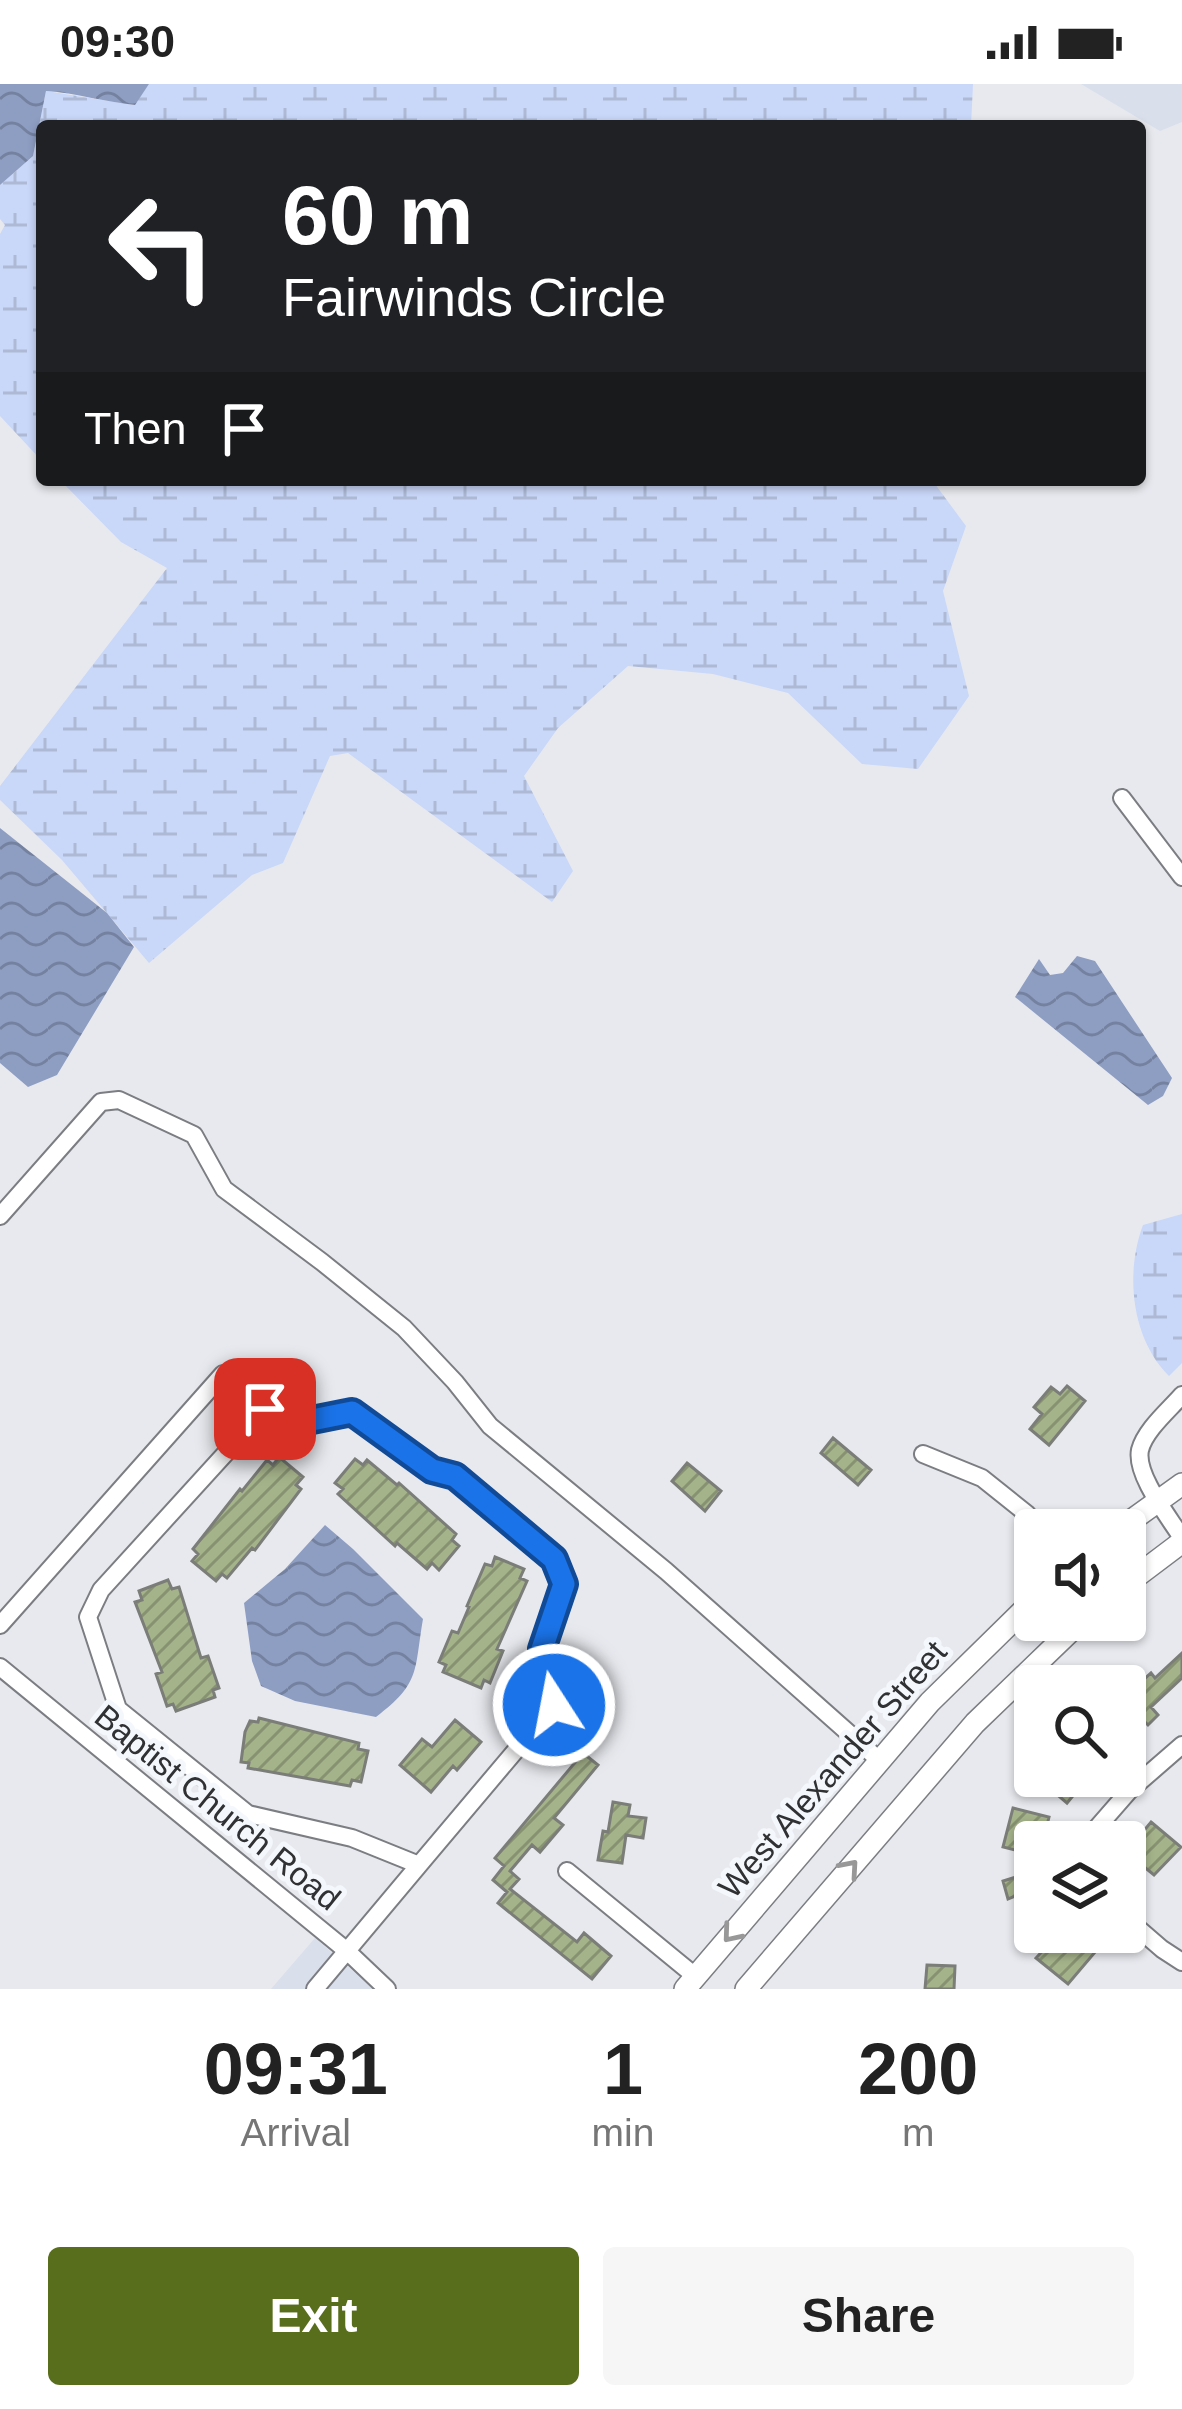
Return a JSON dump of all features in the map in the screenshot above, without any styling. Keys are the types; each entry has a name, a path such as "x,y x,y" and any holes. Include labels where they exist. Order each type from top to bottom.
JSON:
{"main road":[{"path":"1146,1509 1182,1484"},
{"path":"1146,1568 1182,1540"},
{"name":"West Alexander Street","path":"690,1983 930,1702 1014,1620"},
{"path":"746,1989 975,1724 1060,1641"}],"street":[{"path":"1122,798 1182,877"},
{"path":"0,1216 101,1102 119,1100 194,1135 224,1189 404,1328 490,1426 666,1571 879,1760"},
{"path":"0,1625 223,1374"},
{"path":"1182,1395 1140,1450 1142,1472 1182,1540"},
{"path":"315,1989 554,1705 542,1649 564,1584 554,1559 455,1476 432,1470 352,1412 312,1420 265,1409 101,1590 88,1617 118,1709 248,1814 352,1838 419,1865"},
{"path":"923,1454 982,1478 1021,1509"},
{"name":"Baptist Church Road","path":"4,1670 388,1989"},
{"path":"1103,1821 1182,1745"},
{"path":"567,1871 690,1983"},
{"path":"1146,1935 1182,1962"}],"shaded area":[{"path":"1081,84 1182,84 1182,122 1160,131"},
{"path":"315,1938 374,1989 271,1989"}],"green space":[{"path":"149,84 973,84 971,120 40,120 46,91 134,105"},
{"path":"36,141 36,455 0,416 0,234 5,225 0,219 0,185 33,156"},
{"path":"66,486 936,486 966,526 943,591 969,696 918,769 862,764 788,693 713,674 628,666 558,728 524,776 573,871 552,902 348,753 330,756 283,863 252,875 149,963 62,860 0,800 0,786 167,568 121,542"},
{"path":"1182,1214 1182,1363 1169,1376 1156,1361 1139,1324 1134,1264 1143,1225"}],"water":[{"path":"0,84 149,84 135,105 46,91 40,120 36,120 33,156 0,185"},
{"path":"0,828 107,913 134,947 57,1075 28,1087 0,1063"},
{"path":"1077,956 1095,961 1172,1078 1163,1096 1148,1105 1015,997 1039,959 1050,975 1063,973"},
{"path":"325,1525 423,1619 413,1675 401,1695 376,1717 295,1701 261,1686 252,1661 244,1603 285,1569"}],"building":[{"path":"1067,1386 1085,1401 1049,1445 1030,1429 1042,1414 1034,1407 1051,1387 1060,1394"},
{"path":"833,1438 871,1470 858,1485 821,1453"},
{"path":"279,1457 303,1477 296,1485 301,1489 255,1550 227,1578 222,1574 216,1581 192,1561 198,1554 193,1549 267,1460 273,1465"},
{"path":"355,1459 363,1465 367,1460 399,1483 456,1534 452,1540 459,1546 439,1570 432,1563 427,1569 397,1543 395,1546 338,1494 343,1489 335,1483"},
{"path":"687,1463 721,1491 705,1511 672,1481"},
{"path":"495,1557 524,1569 520,1578 527,1581 497,1649 503,1651 490,1683 484,1680 481,1688 443,1672 446,1665 439,1662 452,1631 458,1633 485,1564 492,1566"},
{"path":"168,1580 172,1589 179,1587 201,1658 208,1656 219,1688 213,1690 215,1697 176,1711 173,1704 167,1706 156,1674 162,1672 135,1602 142,1600 139,1591"},
{"path":"1182,1653 1182,1678 1151,1707 1158,1715 1148,1725 1146,1677 1151,1673 1155,1678"},
{"path":"259,1718 359,1743 358,1749 368,1751 361,1782 352,1780 350,1786 248,1768 249,1763 241,1762 245,1732 250,1721"},
{"path":"455,1720 481,1742 431,1792 400,1765 422,1739 432,1747"},
{"path":"583,1753 598,1765 554,1818 563,1825 540,1852 532,1845 510,1871 519,1879 510,1889 577,1942 584,1933 611,1956 592,1979 498,1903 507,1892 493,1880 504,1866 495,1858"},
{"path":"613,1802 630,1805 628,1816 646,1818 643,1838 626,1835 622,1863 598,1860"},
{"path":"1013,1808 1049,1817 1048,1821 1014,1821 1014,1850 1003,1847"},
{"path":"1151,1822 1181,1847 1154,1875 1146,1868 1146,1828"},
{"path":"1014,1878 1014,1897 1008,1899 1003,1881"},
{"path":"1041,1953 1094,1953 1068,1984 1036,1958"},
{"path":"927,1965 955,1966 954,1989 925,1989"}],"route":[{"path":"265,1409 312,1420 352,1412 432,1470 455,1476 554,1559 564,1584 542,1649 554,1705"}]}
